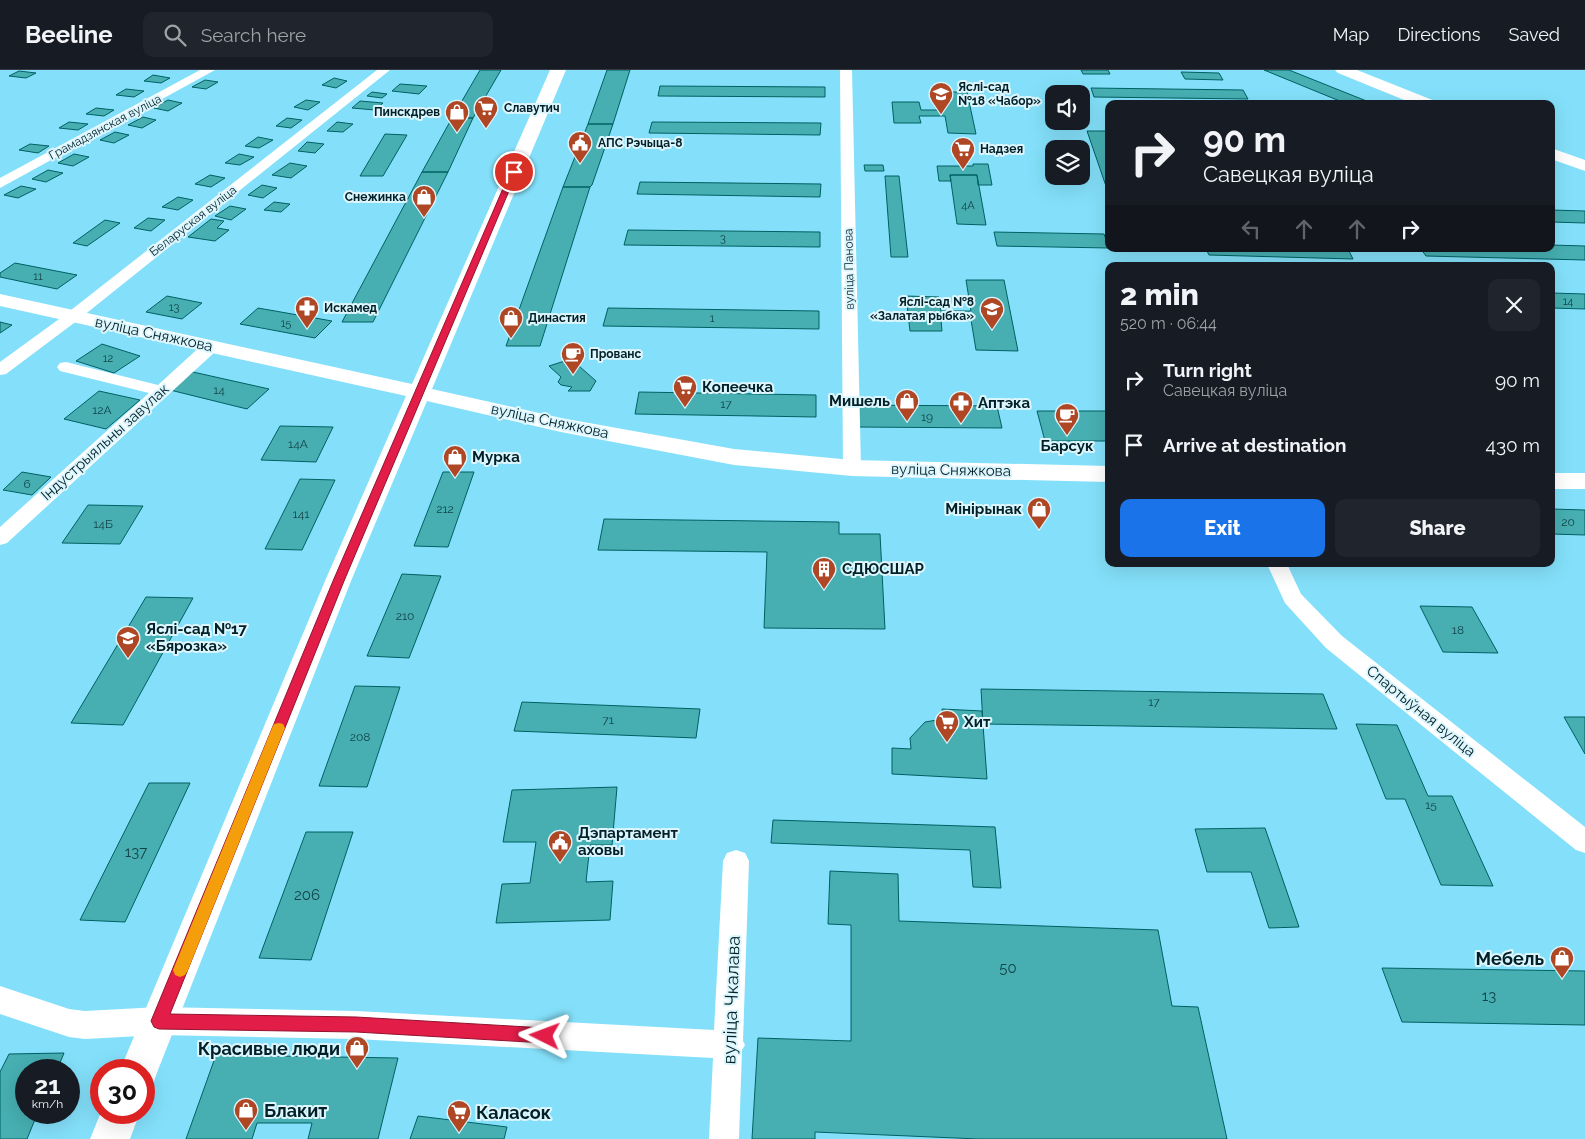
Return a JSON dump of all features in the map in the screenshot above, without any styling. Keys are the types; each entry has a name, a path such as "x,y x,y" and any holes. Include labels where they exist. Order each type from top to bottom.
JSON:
{"street":[{"name":"Грамадзянская вуліца","path":"0,184 209,70"},
{"name":"Беларуская вуліца","path":"0,370 72,317 384,70"},
{"path":"143,1059 338,581 558,70"},
{"name":"вуліца Панова","path":"846,70 852,468"},
{"path":"1342,70 1419,100"},
{"path":"1555,155 1585,166"},
{"name":"вуліца Сняжкова","path":"0,300 569,426 734,457 852,468 1105,474"},
{"name":"Індустрыяльны завулак","path":"0,538 210,346"},
{"path":"0,350 20,355"},
{"path":"66,367 161,391"},
{"path":"1555,481 1585,481"},
{"name":"Спартыўная вуліца","path":"1278,567 1292,598 1334,642 1585,842"},
{"name":"вуліца Чкалава","path":"724,1139 730,1045 736,861"},
{"path":"0,1000 69,1023 85,1025 159,1021 356,1025 730,1045"},
{"path":"110,1139 116,1124"}],"building":[{"path":"480,70 501,70 473,118 452,118"},
{"path":"607,70 630,70 613,124 588,124"},
{"path":"1081,70 1108,70 1110,74 1083,74"},
{"path":"1264,70 1289,70 1364,100 1337,100"},
{"path":"19,71 36,73 26,78 9,76"},
{"path":"1181,72 1219,73 1223,80 1185,79"},
{"path":"153,75 170,78 161,83 144,81"},
{"path":"334,78 347,81 336,88 322,85"},
{"path":"205,80 218,82 206,89 192,87"},
{"path":"400,84 427,86 419,94 392,91"},
{"path":"660,86 825,87 825,97 658,96"},
{"path":"1091,88 1243,90 1248,99 1094,97"},
{"path":"126,89 144,91 134,97 116,95"},
{"path":"372,92 387,94 382,98 367,96"},
{"path":"939,92 967,92 976,134 948,133 945,116 919,116 921,123 894,123 892,102 919,102 921,110 943,110"},
{"path":"168,100 182,103 168,111 154,108"},
{"path":"306,100 320,102 308,110 294,107"},
{"path":"360,101 383,103 375,110 352,108"},
{"path":"96,108 114,110 104,116 86,114"},
{"path":"143,117 156,120 142,128 128,125"},
{"path":"287,118 302,120 291,128 276,126"},
{"path":"452,118 473,118 448,172 422,172"},
{"path":"69,122 88,124 78,130 59,128"},
{"path":"337,122 353,124 343,132 327,131"},
{"path":"652,122 821,123 820,135 649,133"},
{"path":"588,124 613,124 592,185 590,187 563,187"},
{"path":"1087,131 1105,131 1105,183"},
{"path":"115,132 129,135 114,143 100,140"},
{"path":"385,134 407,135 383,176 360,176"},
{"path":"258,137 273,140 259,148 245,146"},
{"path":"307,142 324,144 315,153 298,151"},
{"path":"30,144 49,146 38,153 19,150"},
{"path":"74,154 89,157 73,166 58,163"},
{"path":"239,154 254,157 240,165 225,163"},
{"path":"290,163 307,166 291,178 272,175"},
{"name":"Надзея","path":"973,164 988,164 992,185 978,185 977,175 950,175 951,181 939,181 937,166 973,166"},
{"path":"864,165 883,165 884,171 865,171"},
{"path":"48,170 63,173 46,182 32,179"},
{"path":"422,172 448,172 373,322 342,322"},
{"path":"210,175 225,178 211,187 195,184"},
{"path":"950,175 977,175 986,225 957,224"},
{"path":"885,176 899,176 908,257 891,257"},
{"path":"640,182 821,184 820,197 637,194"},
{"path":"262,185 277,188 263,198 248,195"},
{"path":"21,186 36,189 18,198 4,195"},
{"path":"563,187 590,187 540,346 506,346"},
{"path":"178,197 193,200 178,210 162,207"},
{"path":"274,202 290,204 281,212 264,210"},
{"path":"230,206 246,209 231,220 215,216"},
{"path":"1555,210 1585,211 1585,223 1555,222"},
{"path":"148,218 165,220 151,231 134,228"},
{"path":"211,219 224,221 217,228 229,230 215,241 188,237"},
{"path":"105,220 120,223 87,246 73,243"},
{"path":"628,230 820,232 820,247 624,245"},
{"path":"994,232 1104,234 1105,237 1105,248 997,246"},
{"path":"1555,245 1585,246 1585,260 1426,256 1423,252 1555,252"},
{"path":"1208,252 1350,252 1353,259 1209,255"},
{"path":"15,263 77,275 57,289 0,277 0,273"},
{"path":"966,280 1004,280 1018,351 976,350 971,320 941,320 942,331 910,331 906,296 939,297 941,311 971,311"},
{"path":"1555,293 1585,294 1585,309 1555,308"},
{"path":"167,296 202,303 182,319 146,312"},
{"path":"258,308 332,321 315,338 240,324"},
{"path":"608,308 819,311 819,329 603,326"},
{"path":"0,322 12,325 0,333"},
{"path":"102,344 140,356 114,373 76,361"},
{"path":"571,359 596,381 590,391 568,391 572,387 561,385 558,382 561,377 549,366"},
{"path":"193,372 269,389 247,409 170,390"},
{"path":"99,391 140,400 106,429 64,419"},
{"path":"639,392 816,395 816,417 635,414"},
{"path":"854,405 997,406 1002,428 855,427"},
{"path":"1037,411 1105,411 1105,441 1045,441"},
{"path":"280,426 333,427 316,462 261,460"},
{"path":"22,472 51,477 32,495 3,490"},
{"path":"443,472 474,472 448,547 414,546"},
{"path":"300,479 335,480 302,550 265,549"},
{"path":"88,505 143,506 120,544 62,543"},
{"path":"1555,509 1585,510 1585,535 1555,534"},
{"name":"СДЮСШАР","path":"604,519 839,522 839,534 880,534 885,629 764,628 767,552 598,550"},
{"path":"402,574 441,576 409,658 367,656"},
{"path":"146,597 193,598 123,725 71,723"},
{"path":"1420,606 1472,607 1498,653 1443,652"},
{"path":"355,686 400,687 367,787 319,786"},
{"path":"981,689 1323,694 1337,729 983,724"},
{"path":"522,702 700,709 696,738 514,731"},
{"name":"Хит","path":"942,709 982,711 987,779 892,774 892,748 911,749 910,738 925,722 943,719"},
{"path":"1564,717 1585,717 1585,754"},
{"path":"1356,724 1397,725 1428,796 1452,796 1493,886 1441,885 1405,799 1386,799"},
{"path":"149,783 190,783 125,922 80,920"},
{"name":"Дэпартамент аховы","path":"617,787 612,845 590,845 586,882 613,881 610,920 496,923 502,884 530,883 536,842 503,842 512,790"},
{"path":"773,820 995,827 1001,888 973,887 970,850 771,843"},
{"path":"1265,828 1299,927 1269,928 1251,872 1207,872 1195,829"},
{"path":"306,832 353,832 311,960 259,958"},
{"path":"830,871 898,874 899,921 1158,930 1172,1006 1198,1007 1227,1139 979,1139 815,1132 815,1139 752,1139 758,1038 851,1041 851,925 828,924"},
{"path":"1382,968 1585,971 1585,1025 1402,1022"},
{"path":"64,1053 62,1059 15,1059 15,1124 33,1124 27,1139 0,1139 0,1072 9,1054"},
{"path":"216,1055 398,1058 378,1139 308,1139 312,1123 257,1123 252,1139 186,1139"},
{"name":"Каласок","path":"418,1116 507,1127 504,1139 410,1139"}],"slow traffic":[{"path":"180,970 279,728"}],"place":[{"name":"Яслі-сад №18 «Чабор»","path":"941,115"},
{"name":"Славутич","path":"486,129"},
{"name":"Пинскдрев","path":"457,133"},
{"name":"АПС Рэчыца-8","path":"580,164"},
{"name":"Надзея","path":"963,170"},
{"name":"Снежинка","path":"424,218"},
{"name":"Искамед","path":"307,329"},
{"name":"Яслі-сад №8 «Залатая рыбка»","path":"992,330"},
{"name":"Династия","path":"511,339"},
{"name":"Прованс","path":"573,375"},
{"name":"Копеечка","path":"685,408"},
{"name":"Мишель","path":"907,422"},
{"name":"Аптэка","path":"961,424"},
{"name":"Барсук","path":"1067,436"},
{"name":"Мурка","path":"455,478"},
{"name":"Мінірынак","path":"1039,530"},
{"name":"СДЮСШАР","path":"824,590"},
{"name":"Яслі-сад №17 «Бярозка»","path":"128,659"},
{"name":"Хит","path":"947,743"},
{"name":"Дэпартамент аховы","path":"560,863"},
{"name":"Мебель","path":"1562,979"},
{"name":"Красивые люди","path":"357,1069"},
{"name":"Блакит","path":"246,1131"},
{"name":"Каласок","path":"459,1133"}],"route":[{"path":"514,172 338,581 159,1021 356,1025 545,1036"}]}
